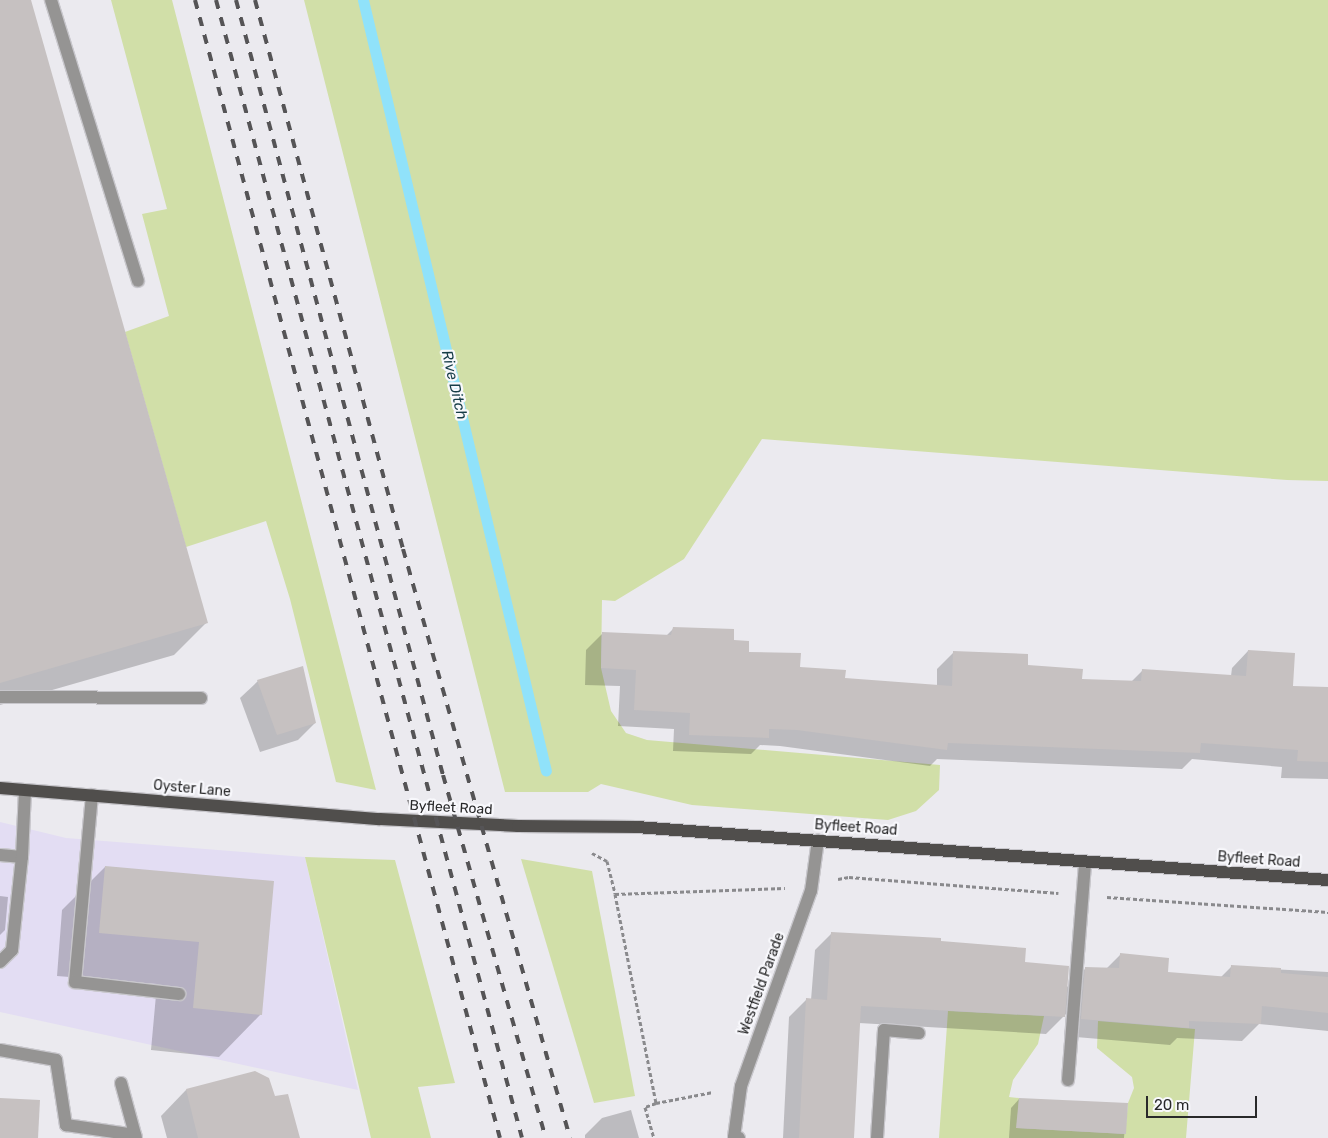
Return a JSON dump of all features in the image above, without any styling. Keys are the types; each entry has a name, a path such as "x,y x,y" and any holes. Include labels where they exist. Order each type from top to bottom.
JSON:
{"main road":[{"name":"Oyster Lane","path":"0,788 380,819"},
{"name":"Byfleet Road","path":"380,819 518,826 637,827 1328,880"}],"street":[{"path":"51,0 138,281"},
{"path":"0,697 201,698"},
{"path":"0,962 12,950 22,857 24,790"},
{"path":"92,795 75,982 179,994"},
{"name":"Westfield Parade","path":"736,1138 741,1086 811,891 818,840"},
{"path":"0,855 22,857"},
{"path":"1068,1080 1084,862"},
{"path":"878,1138 884,1030 919,1033"},
{"path":"0,1050 56,1060 66,1125 136,1137 121,1083"}],"path":[{"path":"592,854 607,862 656,1103"},
{"path":"615,894 781,888"},
{"path":"654,1138 645,1107 656,1103 741,1086"}],"shaded area":[{"path":"0,822 66,838 305,857 358,1090 0,1012"}],"green space":[{"path":"111,0 172,0 376,790 336,782 290,599 266,521 186,547 125,332 169,316 142,214 167,209"},
{"path":"304,0 1328,0 1328,481 1287,480 762,439 684,559 615,601 602,600 601,668 611,711 626,733 647,740 940,765 939,790 916,811 888,820 692,805 601,784 588,792 505,792"},
{"path":"305,857 395,860 455,1083 418,1087 431,1138 371,1138"},
{"path":"521,859 592,871 635,1096 594,1103"},
{"path":"948,1011 1044,1016 1038,1044 1013,1080 1009,1097 1019,1098 1017,1128 1125,1134 1128,1103 1134,1088 1132,1077 1097,1048 1098,1021 1195,1029 1186,1138 939,1138"}],"building":[{"path":"0,0 31,0 208,623 0,683"},
{"path":"673,627 734,629 734,640 749,641 749,652 801,653 800,667 846,670 845,678 952,686 953,651 1028,654 1028,665 1083,669 1082,679 1141,681 1142,669 1246,676 1248,650 1295,653 1293,686 1328,687 1328,762 1297,761 1298,750 1201,743 1200,753 948,743 947,750 797,730 769,729 769,738 689,735 690,713 634,710 636,670 601,668 602,632 671,635"},
{"path":"303,666 316,723 277,735 257,680"},
{"path":"105,866 274,881 262,1015 193,1008 199,942 99,933"},
{"path":"831,932 941,938 941,941 1026,948 1025,962 1069,966 1065,1017 861,1006 854,1138 799,1138 806,998 827,1000"},
{"path":"1120,953 1169,958 1168,972 1230,977 1231,965 1281,968 1281,973 1328,977 1328,1013 1262,1006 1261,1024 1189,1021 1189,1028 1081,1019 1085,967 1119,968"},
{"path":"255,1071 269,1078 275,1096 288,1094 300,1138 198,1138 186,1089"},
{"path":"0,1098 40,1100 38,1138 0,1138"},
{"path":"1019,1098 1128,1103 1126,1134 1016,1128"}],"waterway":[{"name":"Rive Ditch","path":"363,0 546,771"}],"railway":[{"path":"195,0 500,1138"},
{"path":"216,0 522,1138"},
{"path":"236,0 443,775 546,1138"},
{"path":"255,0 403,549 570,1138"}]}
